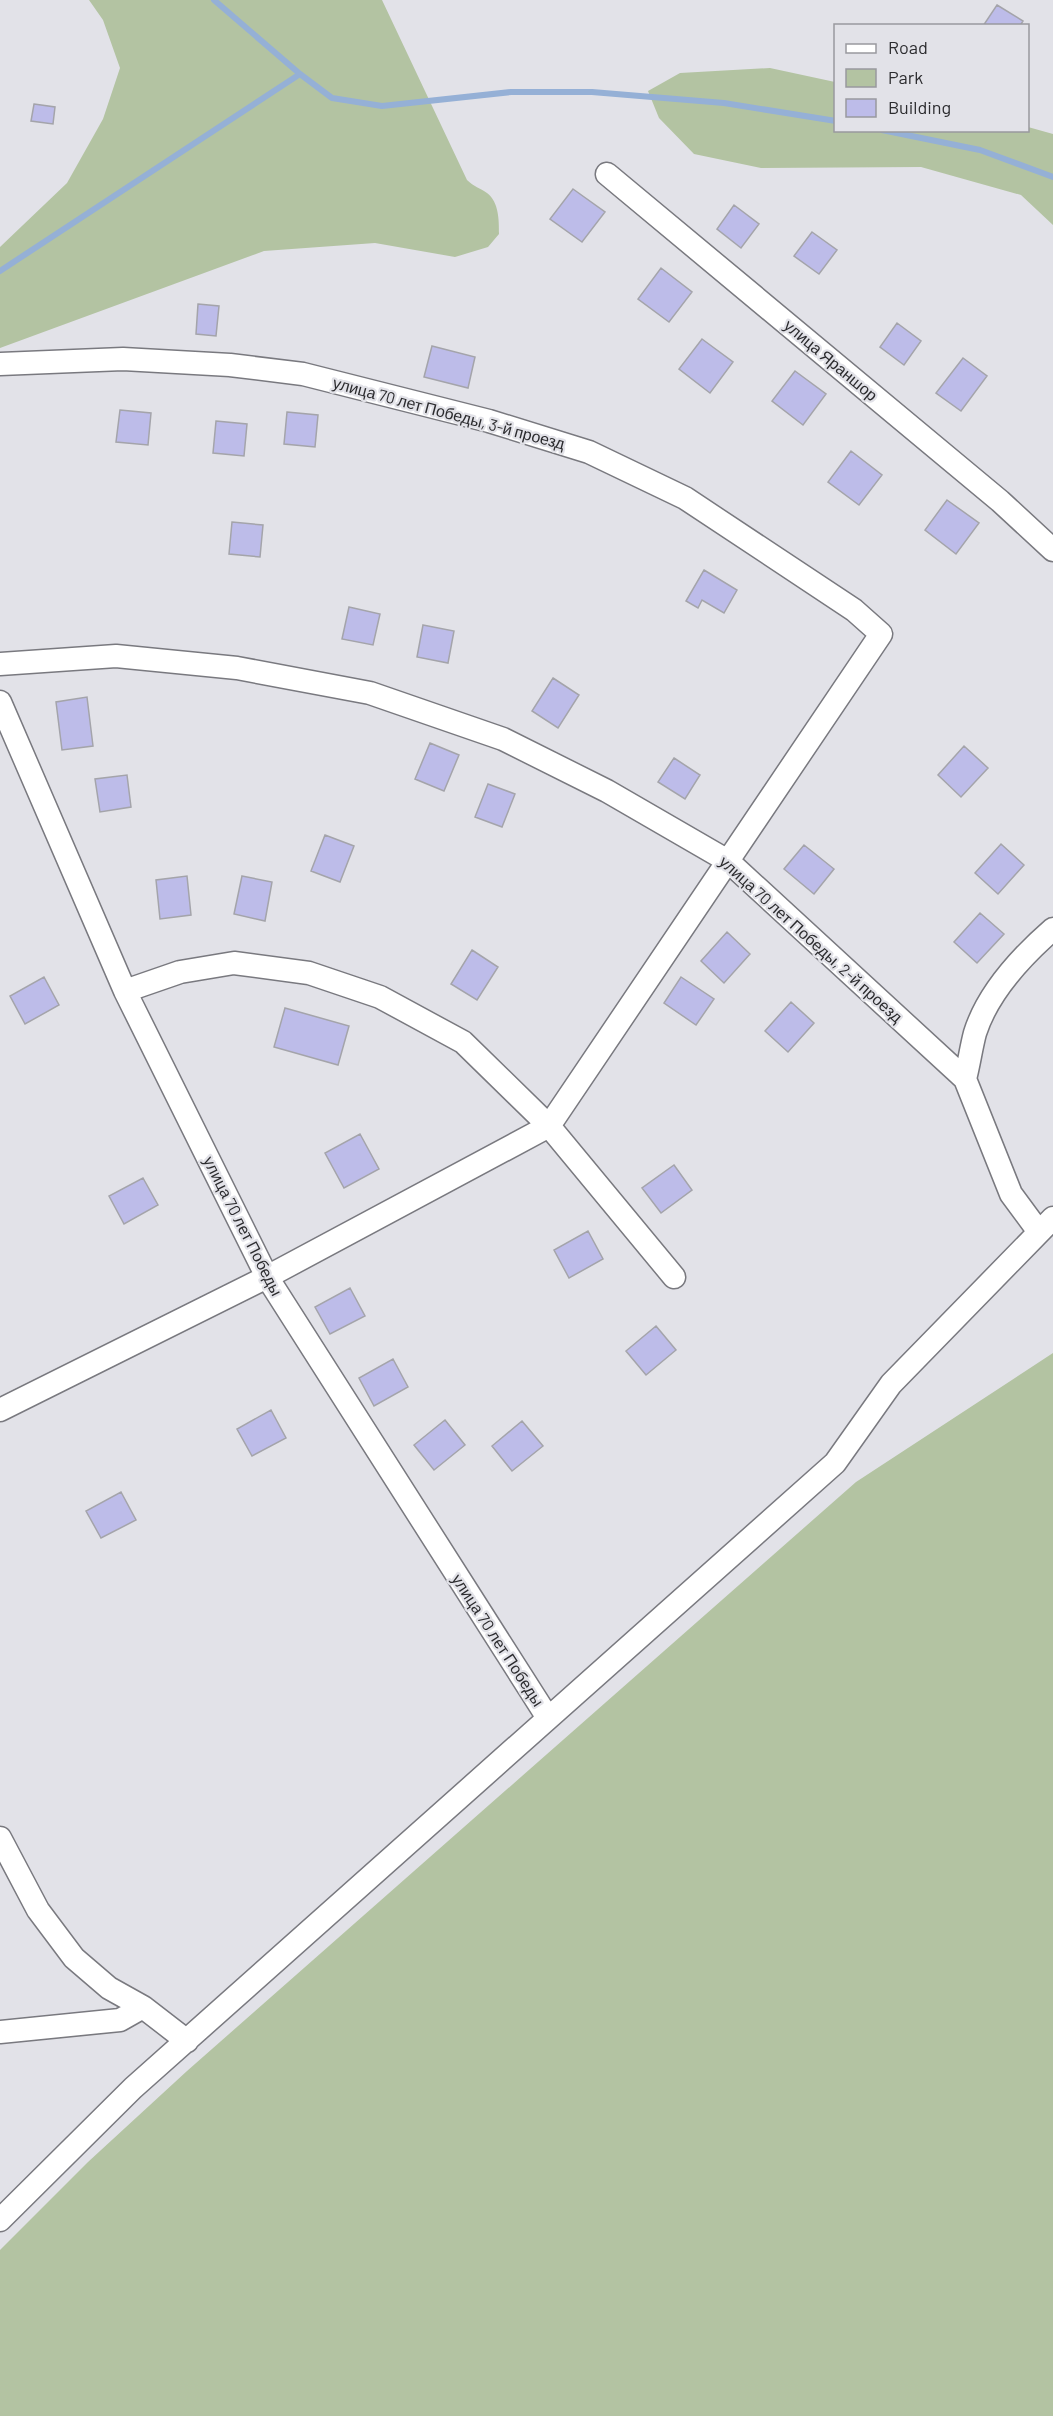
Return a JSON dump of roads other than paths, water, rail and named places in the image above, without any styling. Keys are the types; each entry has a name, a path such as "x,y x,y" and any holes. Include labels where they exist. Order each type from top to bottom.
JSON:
{"street":[{"name":"улица Яраншор","path":"607,174 1000,501 1053,550"},
{"name":"улица 70 лет Победы, 3-й проезд","path":"0,364 123,359 230,365 303,374 489,421 589,452 685,498 854,610 881,634 728,861"},
{"name":"улица 70 лет Победы, 2-й проезд","path":"0,664 116,656 237,668 370,693 502,739 607,791 728,861 965,1079 1011,1194 1046,1225"},
{"name":"улица 70 лет Победы","path":"0,702 125,991 267,1277 548,1718"},
{"path":"0,1410 267,1277 549,1125 728,861"},
{"path":"965,1079 976,1032 992,997 1030,950 1053,929"},
{"path":"125,991 180,972 234,963 309,973 380,997 463,1042 549,1125 674,1277"},
{"path":"0,2220 133,2088 836,1463 891,1384 1046,1225"},
{"path":"0,1838 38,1910 74,1958 109,1988 143,2007 187,2041"},
{"path":"0,2032 120,2020 143,2007"}],"waterway":[{"path":"214,0 300,74 332,98 382,106 511,92 592,92 724,103 834,121"},
{"path":"0,271 300,74"},
{"path":"892,132 980,150 1053,177"}]}
